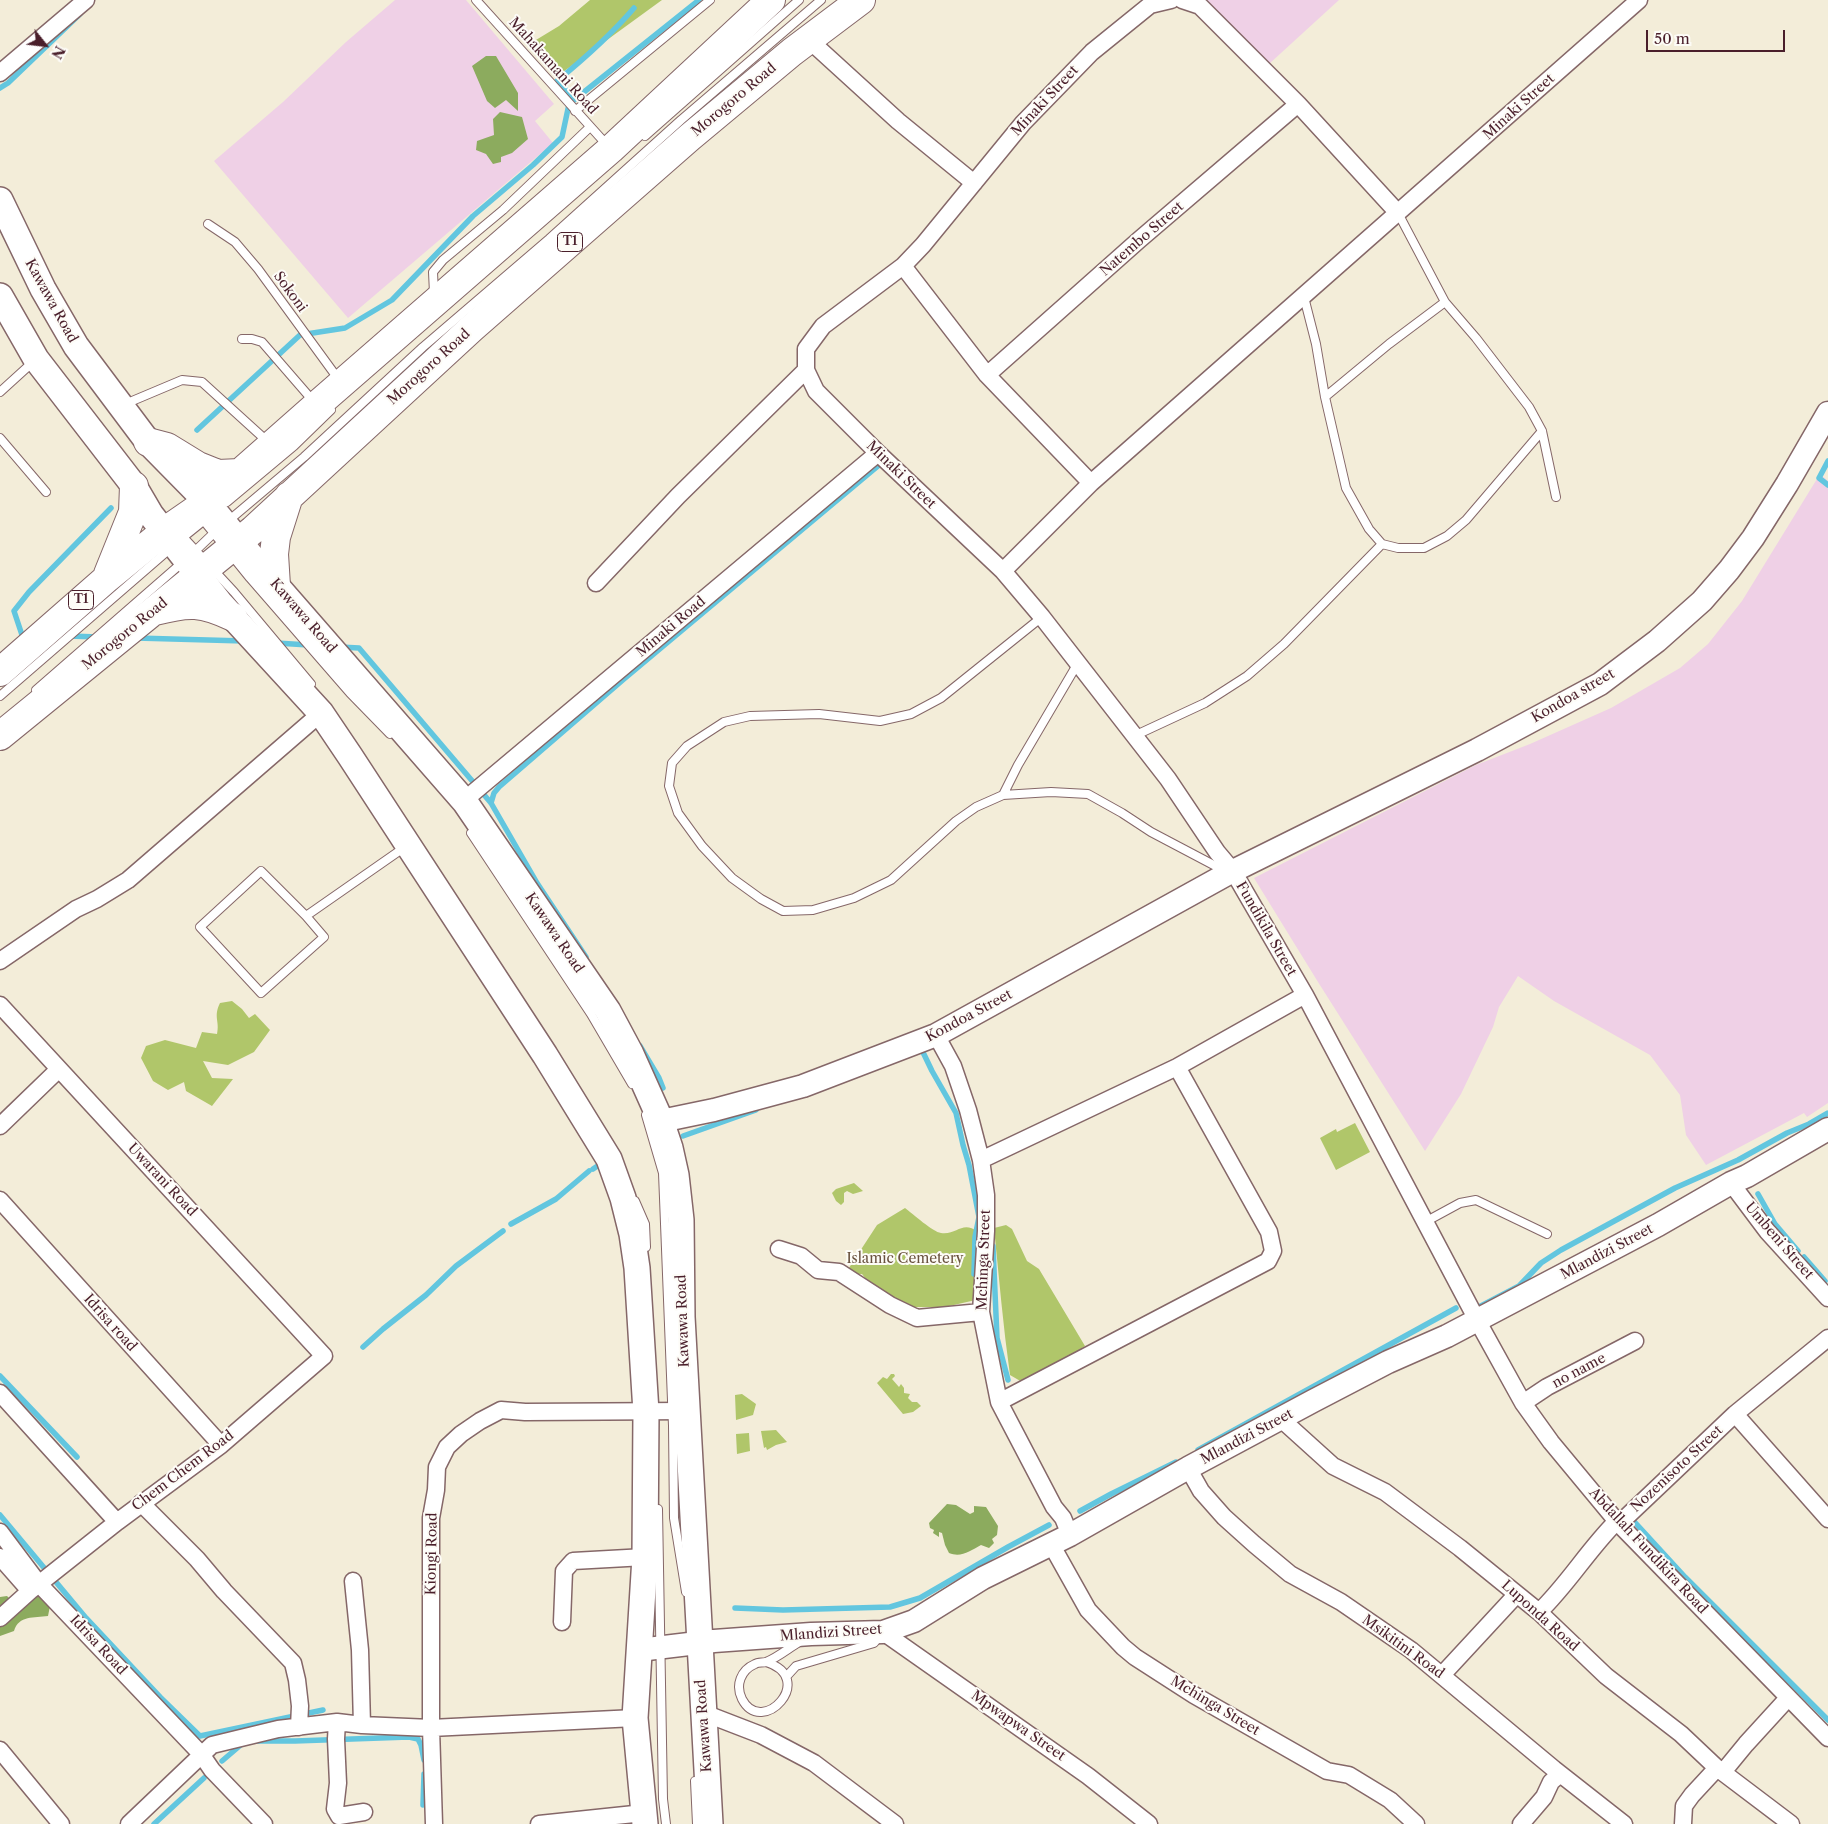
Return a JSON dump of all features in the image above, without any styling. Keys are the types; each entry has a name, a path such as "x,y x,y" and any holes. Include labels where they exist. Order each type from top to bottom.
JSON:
{"highway":[{"name":"Morogoro Road","path":"0,736 153,612 203,539 240,473 331,398 435,303 611,149 771,0"},
{"name":"Morogoro Road","path":"0,672 105,580 203,539 289,495 479,322 690,137 808,39 861,0"},
{"path":"148,442 167,447 198,466 218,474 240,473"},
{"path":"105,580 134,512 134,486"},
{"path":"276,586 274,554 276,537 289,495"},
{"path":"153,612 173,606 201,605 233,617"}],"main road":[{"name":"Kawawa Road","path":"0,200 43,289 76,346 148,442 203,539 233,617 318,702 609,1158 624,1198 632,1234 651,1417 646,1556 650,1649 634,1718 644,1818"},
{"name":"Kawawa Road","path":"0,296 36,359 134,486 151,515 203,539 276,586 466,813 608,1012 631,1054 653,1116 670,1148 676,1175 681,1220 682,1317 679,1411 693,1643 704,1713 710,1824"}],"street":[{"path":"0,73 86,0"},
{"name":"Minaki Street","path":"1171,0 1150,5 1092,52 1023,123 923,245 903,266 823,326 806,349 806,370 816,391 1003,572 1091,483 1639,0"},
{"path":"1182,0 1200,6 1298,104 1398,213"},
{"path":"808,39 898,121 974,182"},
{"name":"Natembo Street","path":"987,375 1139,240 1298,104"},
{"path":"903,266 987,375 1091,483"},
{"path":"596,583 678,496 806,370"},
{"name":"Kondoa street","path":"1231,872 1476,750 1591,688 1657,640 1702,601 1735,562 1753,538 1787,484 1828,413"},
{"name":"Minaki Road","path":"466,813 490,780 878,453"},
{"name":"Fundikila Street","path":"1003,572 1042,617 1168,779 1231,872 1305,996 1477,1320"},
{"path":"0,961 76,909 128,880 318,702"},
{"name":"Kondoa Street","path":"653,1116 714,1110 803,1086 936,1036 1231,872"},
{"path":"981,1160 1178,1067 1305,996"},
{"name":"Uwarani Road","path":"0,1005 324,1356"},
{"name":"Mchinga Street","path":"936,1036 953,1066 968,1110 981,1160 986,1195 986,1232 981,1312 999,1402 1054,1507 1063,1518 1060,1539 1088,1610 1135,1657 1194,1695 1327,1771 1349,1775 1390,1800 1416,1824"},
{"path":"999,1402 1268,1262 1273,1251 1269,1232 1178,1067"},
{"path":"0,1126 60,1069"},
{"name":"Mlandizi Street","path":"650,1649 693,1643 811,1634 883,1632 914,1622 983,1578 1060,1539 1188,1468 1388,1362 1448,1336 1658,1225 1828,1129"},
{"name":"Umbeni Street","path":"1731,1183 1767,1231 1828,1298"},
{"name":"Idrisa road","path":"0,1200 221,1445"},
{"path":"779,1248 801,1256 818,1270 840,1272 890,1305 917,1318 981,1312"},
{"name":"Abdallah Fundikira Road","path":"1477,1320 1523,1403 1550,1442 1618,1523 1828,1738"},
{"name":"Nozenisoto Street","path":"1539,1612 1566,1583 1600,1538 1735,1414 1828,1338"},
{"name":"no name","path":"1523,1403 1547,1387 1635,1341"},
{"name":"Chem Chem Road","path":"0,1618 35,1587 117,1522 221,1445 324,1356"},
{"path":"0,1393 117,1522"},
{"name":"Kiongi Road","path":"434,1824 431,1728 431,1518 436,1490 437,1467 447,1447 480,1420 501,1410 651,1417 679,1411"},
{"name":"Nozenisoto Street","path":"1735,1414 1828,1519"},
{"name":"Luponda Road","path":"1281,1419 1333,1466 1385,1492 1460,1548 1539,1612 1606,1676 1681,1734 1720,1770 1791,1824"},
{"name":"Msikitini Road","path":"1188,1468 1201,1490 1224,1517 1275,1562 1290,1574 1341,1602 1411,1650 1560,1774 1624,1824"},
{"path":"141,1504 197,1559 224,1591 293,1663 298,1680 299,1727"},
{"name":"Idrisa Road","path":"0,1532 35,1587"},
{"path":"562,1622 564,1571 573,1561 646,1556"},
{"name":"Idrisa Road","path":"0,1557 35,1587 201,1754 212,1770 264,1824"},
{"path":"353,1581 360,1650 362,1725"},
{"path":"1442,1675 1517,1594"},
{"name":"Mpwapwa Street","path":"883,1632 1088,1776 1149,1824"},
{"path":"1684,1824 1684,1806 1692,1795 1746,1744 1788,1698"},
{"path":"704,1713 760,1736 814,1763 895,1824"},
{"path":"130,1824 212,1745 278,1729 337,1722 431,1728 634,1718"},
{"path":"337,1722 338,1783 336,1809 339,1816 364,1812"},
{"path":"0,1750 62,1824"},
{"path":"1521,1824 1544,1797 1552,1782 1560,1774"},
{"path":"540,1824 644,1818"}],"lane":[{"name":"Mahakamani Road","path":"476,0 611,149"},
{"path":"575,111 710,0"},
{"path":"640,140 799,0"},
{"name":"Morogoro Road","path":"0,696 203,539 304,457 423,347 549,239 681,120 821,0"},
{"path":"435,303 433,272 438,266 503,210 590,127"},
{"path":"1398,213 1445,302 1476,338 1529,407 1542,431 1556,497"},
{"name":"Sokoni","path":"208,224 235,242 258,269 331,398"},
{"path":"1304,296 1346,488 1369,529 1382,544 1398,548 1424,548 1447,536 1466,520 1542,431"},
{"path":"1325,397 1389,344 1445,302"},
{"path":"242,339 262,342 331,398"},
{"path":"0,392 36,359"},
{"path":"121,406 182,380 202,382 272,446"},
{"name":"Morogoro Road","path":"30,695 203,539 294,446 331,398"},
{"path":"0,438 46,492"},
{"name":"Kawawa Road","path":"203,539 318,702"},
{"name":"Kawawa Road","path":"203,539 399,743"},
{"path":"1134,736 1205,703 1247,676 1284,644 1382,544"},
{"path":"1042,617 941,698 911,714 880,721 819,714 750,716 724,722 687,746 672,763 669,786 678,813 702,846 732,878 783,912 813,910 846,900 891,880 956,821 976,807 1003,795 1050,792 1088,794 1158,836 1231,872"},
{"path":"1003,795 1018,765 1078,663"},
{"name":"Kawawa Road","path":"466,813 591,1014 638,1094"},
{"path":"306,916 409,844"},
{"path":"261,871 306,916 324,937 261,993 200,927 261,871"},
{"path":"543,1036 553,1052"},
{"path":"630,1189 645,1224 646,1254"},
{"path":"1425,1222 1460,1204 1476,1200 1547,1234"},
{"name":"Kawawa Road","path":"651,1352 651,1417"},
{"name":"Kawawa Road","path":"679,1411 674,1518 687,1600"},
{"name":"Kawawa Road","path":"657,1501 650,1649 666,1824"},
{"path":"786,1677 796,1666 874,1643 883,1632"},
{"path":"766,1662 781,1670 786,1677 788,1686 782,1702 770,1710 762,1711 748,1706 743,1700 739,1692 742,1674 748,1667 766,1662 811,1634"},
{"name":"Kawawa Road","path":"695,1770 697,1824"}],"shaded area":[{"path":"395,0 466,0 554,104 535,121 553,143 348,318 214,161 283,102 346,42"},
{"path":"1205,0 1339,0 1269,64"},
{"path":"1820,474 1828,481 1828,1103 1807,1117 1804,1113 1706,1165 1686,1135 1680,1095 1650,1055 1554,1001 1518,976 1499,1007 1493,1027 1461,1094 1425,1151 1254,878 1476,765 1530,744 1611,708 1680,668 1708,644 1742,601"}],"green space":[{"path":"590,0 662,0 563,72 549,67 531,43 559,26"},
{"path":"486,56 496,56 518,93 518,111 506,100 495,108 487,101 472,66"},
{"path":"500,112 522,117 528,139 512,153 501,157 501,162 493,164 486,154 476,150 477,141 494,135 493,119"},
{"path":"232,1001 249,1018 255,1014 270,1030 254,1052 228,1065 203,1061 212,1078 233,1079 212,1106 186,1091 184,1082 168,1090 153,1081 141,1058 146,1046 165,1040 196,1048 202,1032 217,1034 217,1012 220,1003"},
{"path":"1355,1123 1370,1152 1336,1170 1320,1138 1336,1129 1337,1132"},
{"path":"854,1183 863,1191 853,1194 847,1191 844,1193 844,1202 841,1205 836,1201 832,1193 836,1189"},
{"name":"Islamic Cemetery","path":"905,1208 937,1232 947,1233 968,1227 978,1232 980,1299 945,1307 912,1307 874,1289 862,1274 852,1274 847,1271 877,1225"},
{"path":"1006,1225 1012,1229 1027,1261 1039,1269 1085,1346 1053,1367 1022,1382 1010,1375 1001,1302 994,1228"},
{"path":"891,1374 894,1374 895,1376 892,1379 899,1387 901,1384 904,1388 904,1393 910,1394 908,1398 921,1406 913,1412 903,1414 877,1383 883,1377 887,1379"},
{"path":"742,1394 756,1404 753,1415 736,1420 735,1395"},
{"path":"776,1430 787,1442 767,1450 766,1447 764,1448 761,1431"},
{"path":"749,1433 750,1451 737,1454 736,1434"},
{"path":"947,1504 956,1505 970,1514 974,1512 974,1506 986,1507 998,1526 997,1535 992,1539 994,1543 989,1548 981,1545 958,1555 949,1553 942,1533 939,1532 939,1537 933,1533 934,1530 930,1528 929,1523"},
{"path":"31,1576 51,1601 48,1616 32,1617 23,1620 19,1622 14,1631 0,1636 0,1597 7,1596 15,1604"}],"waterway":[{"path":"197,430 300,335 345,328 392,300 473,216 533,165 562,137 569,104 699,0"},
{"path":"575,99 557,81 616,28 634,8"},
{"path":"0,88 8,83 80,14"},
{"path":"1828,461 1819,478 1828,485"},
{"path":"491,803 494,793 499,787 624,679 878,466"},
{"path":"29,635 22,635 14,611 29,592 111,508"},
{"path":"68,636 99,637"},
{"path":"136,638 244,641"},
{"path":"276,643 309,645"},
{"path":"340,647 359,648 491,803 537,883 586,957"},
{"path":"640,1046 663,1088"},
{"path":"920,1046 956,1113 969,1165 979,1217 975,1237 974,1274"},
{"path":"683,1136 756,1110"},
{"path":"1477,1308 1519,1286 1541,1263 1561,1250 1675,1188 1738,1160 1828,1113"},
{"path":"593,1169 602,1163"},
{"path":"511,1224 556,1199 589,1171"},
{"path":"1758,1194 1775,1224 1798,1251"},
{"path":"363,1347 426,1295 456,1266 503,1231"},
{"path":"993,1246 997,1338 1008,1380"},
{"path":"1804,1257 1825,1281"},
{"path":"1198,1450 1456,1308"},
{"path":"0,1376 77,1457"},
{"path":"1080,1511 1176,1462"},
{"path":"0,1515 86,1618 160,1697 200,1736 323,1710"},
{"path":"1630,1517 1685,1577 1828,1720"},
{"path":"735,1608 783,1610 890,1607 920,1598 1049,1525"},
{"path":"257,1741 409,1737 418,1739 424,1760"},
{"path":"222,1761 243,1743"},
{"path":"423,1805 424,1774"},
{"path":"154,1824 204,1778"}]}
